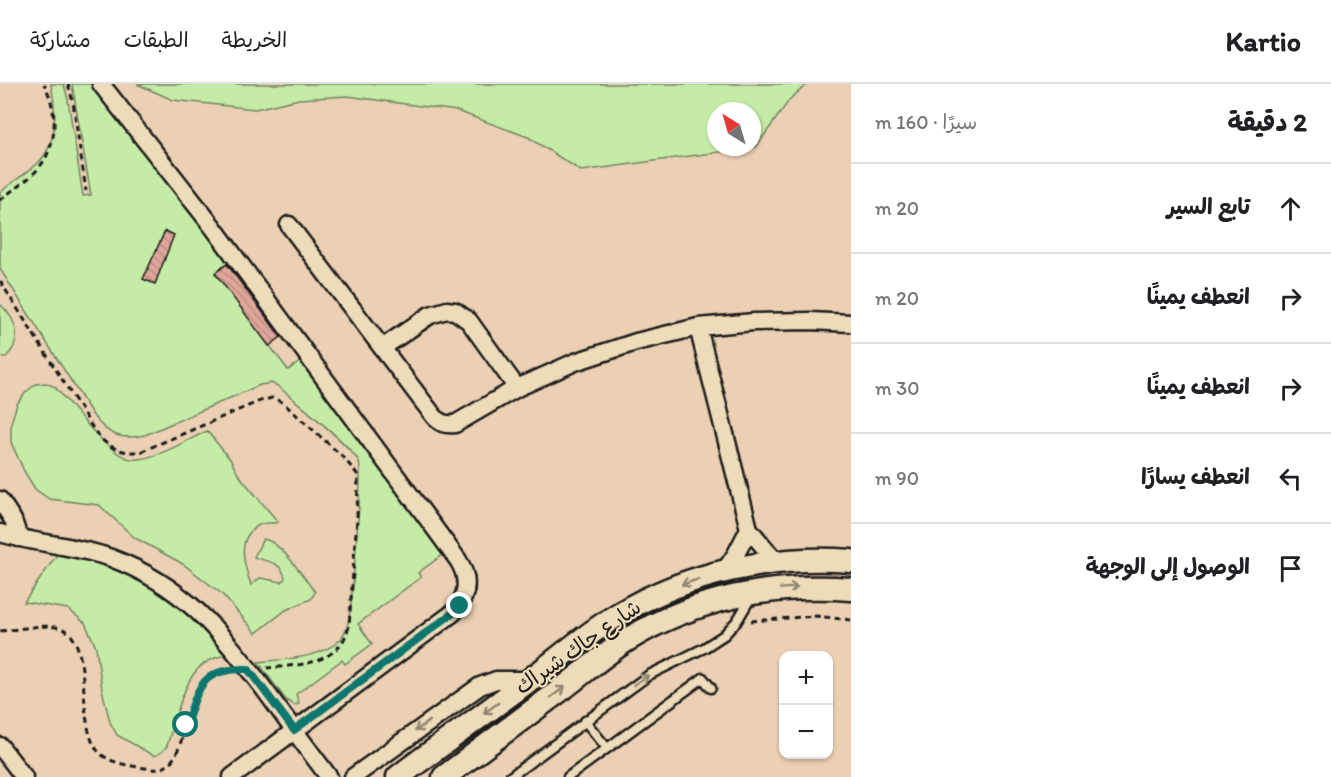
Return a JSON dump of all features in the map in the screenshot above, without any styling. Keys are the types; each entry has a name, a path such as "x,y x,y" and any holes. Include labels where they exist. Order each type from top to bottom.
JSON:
{"street":[{"path":"101,84 220,237 458,560 466,578 465,597 453,613 232,777"},
{"path":"289,225 436,419 444,424 454,424 517,388 585,359 636,342 698,327 787,321 851,323"},
{"path":"382,348 430,315 447,310 455,311 469,321 517,388"},
{"path":"698,327 749,529 777,563"},
{"path":"0,500 13,520 19,538"},
{"path":"724,572 749,529"},
{"path":"0,533 87,550 111,558 155,579 183,598 230,644 329,777"},
{"name":"شارع جاك شيراك","path":"398,777 594,631 635,605 670,589 724,572 809,560 851,561"},
{"name":"شارع جاك شيراك","path":"444,777 626,641 648,628 696,607 754,592 800,587 851,589"},
{"path":"353,777 480,686 495,680 530,680"},
{"path":"0,746 24,777"}],"lane":[{"path":"510,777 649,675 724,635 737,621 754,592"},
{"path":"568,777 704,678 711,688"},
{"path":"585,721 607,748"}],"path":[{"path":"0,200 39,168 51,144 54,134 54,114 44,84"},
{"path":"68,84 73,102 86,190"},
{"path":"0,281 94,430 108,446 122,452 140,452 272,398 282,402 342,456 355,470 359,479 349,626 344,643 321,659 288,666 227,669 206,680 196,695 173,761 157,770 110,760 99,753 88,729 78,649 76,642 67,631 54,627 0,631"},
{"path":"737,621 768,621 816,616 851,620"}],"green space":[{"path":"51,84 64,84 83,196 91,195 72,84 98,84 233,259 215,273 288,370 306,358 449,550 418,573 421,577 358,624 372,644 345,664 342,660 296,694 299,704 294,705 286,700 258,662 290,659 323,651 333,646 345,632 352,596 360,490 359,462 346,446 322,424 278,386 271,383 260,385 145,435 122,437 116,435 105,429 94,417 0,269 0,193 37,164 49,146 55,115"},
{"path":"137,84 808,84 790,99 761,140 761,102 707,102 707,154 581,171 528,137 457,111 347,96 299,99 255,109 173,100"},
{"path":"0,304 11,317 16,331 15,345 5,358 0,356"},
{"path":"46,383 55,387 80,417 113,450 132,459 150,457 207,431 230,459 238,474 278,522 259,525 251,530 244,544 244,561 251,585 260,578 282,582 285,578 278,566 254,557 263,539 277,546 292,561 315,592 311,599 286,610 256,633 222,594 183,564 135,538 99,505 49,499 35,489 11,442 11,423 17,404 26,392 36,384"},
{"path":"58,553 114,564 165,589 229,654 207,662 191,677 167,746 154,756 117,735 110,722 102,689 96,647 85,623 68,609 24,602"}],"building":[{"path":"165,231 174,235 155,284 143,279"},
{"path":"227,264 281,337 269,346 215,273"}],"route":[{"path":"186,725 196,695 206,680 227,669 248,669 294,730 460,606"}]}
